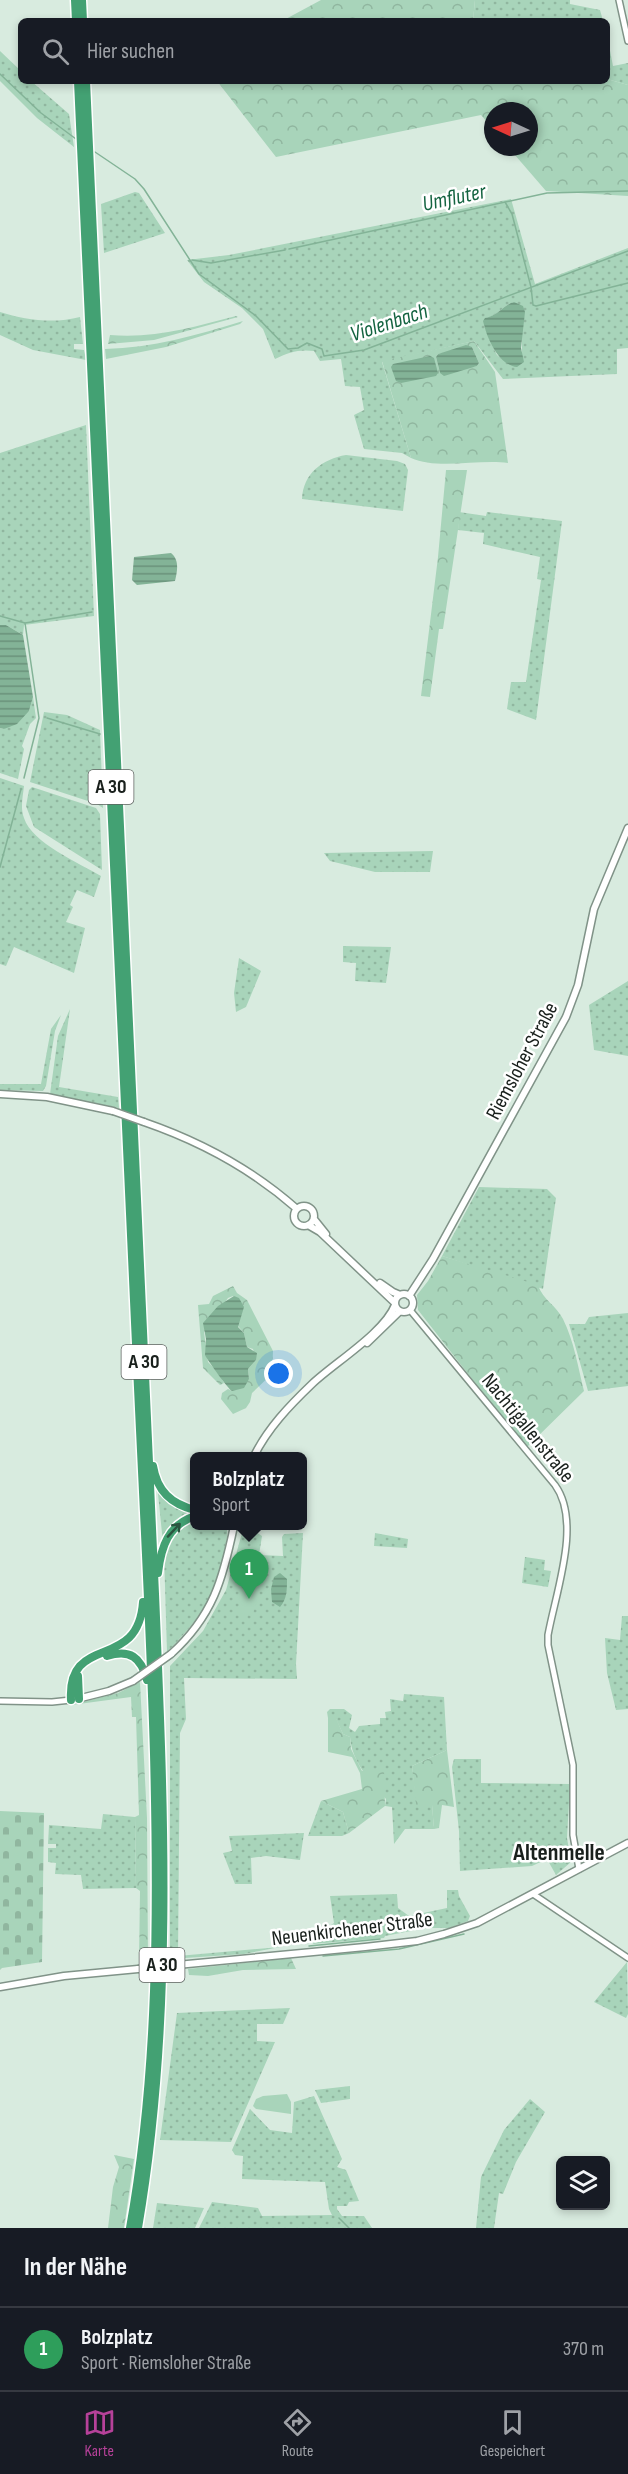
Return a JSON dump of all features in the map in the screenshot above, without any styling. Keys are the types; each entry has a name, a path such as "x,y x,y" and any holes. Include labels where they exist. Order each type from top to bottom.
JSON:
{"highway":[{"path":"75,0 76,18"},
{"path":"82,0 83,18"},
{"name":"A 30","path":"78,84 153,1713 156,1871 153,1999 144,2127 130,2228"},
{"name":"A 30","path":"86,84 155,1594 162,1802 163,1915 154,2099 138,2228"},
{"path":"147,1421 154,1474 158,1484 168,1498 190,1508"},
{"path":"155,1594 160,1558 166,1538 182,1521 190,1518"},
{"path":"75,1700 70,1687 74,1671 82,1662 127,1641 136,1630 142,1614 146,1563"},
{"path":"75,1700 78,1677 83,1668 105,1657 125,1652 133,1655 144,1667 153,1713"}],"main road":[{"name":"Riemsloher Straße","path":"409,1296 433,1259 566,1017 578,985 594,909 628,828"},
{"path":"0,1094 47,1097 113,1111 144,1122 221,1156 274,1190 297,1209"},
{"path":"305,1392 375,1336 400,1311 410,1310 413,1303 409,1296 393,1292 357,1262 314,1219 314,1213 310,1208 303,1206 297,1209 296,1221 300,1225 308,1225 320,1232 400,1311"},
{"path":"308,1225 314,1219"},
{"path":"256,1452 274,1424 305,1392 370,1335 391,1313 400,1295"},
{"path":"75,1700 133,1681 171,1654 198,1627 217,1593 229,1555 233,1530"},
{"name":"Neuenkirchener Straße","path":"0,1987 64,1976 426,1939 473,1924 628,1843"}],"street":[{"path":"619,0 628,41"},
{"name":"Nachtigallenstraße","path":"410,1310 555,1485 566,1506 568,1537 548,1635 548,1645 573,1765 573,1835 579,1869"},
{"path":"0,1701 75,1700"},
{"path":"533,1894 628,1958"}],"green space":[{"path":"321,0 475,0 473,18 288,18"},
{"path":"475,0 570,0 570,4 600,10 602,18 473,18"},
{"path":"610,50 613,66 628,63 628,85 610,80"},
{"path":"0,51 18,68 18,84 34,84 69,114 74,147 37,118 0,81"},
{"path":"610,80 628,85 628,196 546,191 516,156 538,156 538,102 484,102 484,118 481,115 276,157 219,84 610,84"},
{"path":"135,192 139,193 165,233 104,253 101,204"},
{"path":"511,199 535,284 628,248 628,348 617,349 617,374 503,379 474,341 382,362 411,458 402,453 364,449 354,415 364,410 360,387 345,386 341,359 320,361 314,351 304,350 275,359 263,329 242,308 204,282 187,260 229,255","holes":["514,302 522,333 522,352 509,364 497,355 484,325 486,318"]},
{"path":"0,312 40,320 80,317 83,344 74,344 74,349 84,350 86,360 33,350 0,335"},
{"path":"238,317 154,340 108,344 110,335 158,334"},
{"path":"243,321 240,324 166,347 106,359 105,349 192,336"},
{"path":"474,341 495,372 508,463 445,464 411,458 382,361","holes":["472,347 479,363 477,366 440,373 436,357 438,354"]},
{"path":"86,425 94,616 24,625 23,635 6,625 0,625 0,453"},
{"path":"346,455 405,464 408,470 403,511 302,499 306,482 316,469 330,460"},
{"path":"446,470 467,470 443,629 439,629 430,697 421,696"},
{"path":"459,512 486,516 487,512 562,521 536,720 507,709 511,682 526,682 541,580 537,579 540,557 483,544 484,533 458,530"},
{"path":"33,697 36,718 30,724 22,746 24,749 18,779 0,773 0,728 4,729 29,711"},
{"path":"44,712 67,715 100,730 103,808 30,782"},
{"path":"0,778 24,786 23,814 36,836 57,852 101,876 94,897 77,890 70,905 73,907 66,922 85,928 74,973 14,947 6,966 0,964"},
{"path":"32,787 96,808 100,814 102,870 34,827 26,806 29,790"},
{"path":"433,851 430,872 375,872 330,861 324,853"},
{"path":"343,946 391,947 386,983 355,981 356,963 343,962"},
{"path":"239,958 261,971 246,1007 236,1012 234,993"},
{"path":"628,981 628,1056 594,1050 589,1005"},
{"path":"70,1009 59,1087 118,1097 119,1108 50,1094 58,1036"},
{"path":"61,1015 55,1031 46,1086 43,1091 0,1090 0,1084 41,1084 51,1029"},
{"path":"479,1187 547,1189 556,1198 543,1289 442,1256"},
{"path":"442,1256 538,1285 567,1327 584,1391 526,1448 418,1310 417,1295"},
{"path":"233,1286 237,1293 247,1300 273,1351 272,1374 252,1393 246,1408 233,1414 221,1399 222,1393 228,1389 232,1391 249,1379 248,1369 256,1360 253,1349 247,1347 244,1333 238,1326 239,1299 233,1296 228,1298 204,1332 208,1362 218,1372 224,1383 220,1385 203,1368 198,1305 209,1304 213,1296"},
{"path":"628,1313 628,1386 588,1391 569,1324 585,1324 589,1317"},
{"path":"156,1474 165,1492 190,1505 190,1530 227,1531 222,1564 212,1593 197,1618 167,1652 164,1553"},
{"path":"253,1530 262,1536 259,1555 283,1556 282,1537 284,1534 303,1533 297,1679 184,1678 186,1719 180,1733 178,1956 280,1947 244,1954 170,1959 170,1666 203,1631 226,1590 242,1533"},
{"path":"375,1533 408,1539 407,1548 374,1546"},
{"path":"525,1557 545,1560 544,1570 551,1571 548,1587 522,1583"},
{"path":"246,1582 261,1586 252,1616 237,1612"},
{"path":"622,1616 628,1616 628,1709 616,1710 607,1673 605,1638 620,1640"},
{"path":"140,1682 147,1818 148,1963 139,1962 140,1891 136,1888 135,1817 139,1815 136,1717 132,1717 131,1697 71,1705 118,1693"},
{"path":"404,1694 444,1697 447,1750 412,1766 417,1805 432,1805 434,1829 405,1829 394,1844 392,1807 385,1806 386,1799 358,1763 350,1737 343,1734 336,1719 328,1718 327,1712 330,1709 344,1709 352,1715 349,1728 355,1732 359,1726 380,1724 380,1718 386,1718 385,1712 391,1711 390,1699 403,1701"},
{"path":"328,1718 336,1718 343,1734 350,1737 351,1749 362,1771 384,1768 385,1806 349,1833 343,1812 321,1801 362,1789 360,1773 352,1757 328,1752"},
{"path":"447,1750 454,1807 442,1805 439,1828 434,1829 432,1805 416,1805 412,1766"},
{"path":"454,1759 481,1759 481,1783 570,1784 567,1838 571,1862 556,1875 547,1859 532,1866 460,1871 459,1831 452,1767"},
{"path":"321,1801 343,1812 349,1833 342,1836 308,1836"},
{"path":"0,1811 44,1813 42,1962 0,1970"},
{"path":"103,1814 135,1817 136,1888 83,1889 81,1875 55,1874 56,1863 48,1862 48,1848 56,1848 56,1844 48,1844 49,1825 101,1829"},
{"path":"304,1833 300,1860 266,1856 251,1858 252,1884 235,1884 223,1853 232,1851 229,1836"},
{"path":"447,1890 458,1890 470,1916 468,1921 449,1928 426,1928 384,1938 313,1944 317,1935 334,1923 330,1896 397,1894 398,1908 409,1916 447,1908"},
{"path":"291,1958 296,1969 243,1970 208,1976 189,1975 188,1969"},
{"path":"627,1962 628,2014 626,2018 594,2002"},
{"path":"290,2008 283,2024 257,2024 257,2041 275,2042 231,2142 160,2140 177,2013"},
{"path":"350,2086 350,2099 321,2103 315,2090"},
{"path":"287,2094 291,2102 291,2114 256,2109 253,2106 256,2099 263,2096"},
{"path":"314,2096 342,2159 337,2167 346,2170 359,2201 349,2202 347,2206 337,2206 337,2209 342,2216 364,2216 372,2228 199,2228 212,2202 258,2208 262,2216 332,2215 325,2182 242,2179 243,2156 235,2155 232,2150 250,2109 270,2130 292,2133 294,2102"},
{"path":"530,2099 545,2112 516,2162 503,2194 499,2193 494,2228 476,2228 481,2177 504,2130"},
{"path":"114,2155 134,2159 124,2228 108,2228 113,2187 119,2167"},
{"path":"157,2203 204,2208 195,2228 153,2228"}],"shaded area":[{"path":"514,302 523,306 525,312 521,348 524,362 517,367 504,361 494,350 483,321"},
{"path":"466,345 472,347 479,363 477,366 444,376 440,373 436,357 438,354"},
{"path":"430,356 434,358 438,373 436,376 401,383 396,381 391,367 393,364"},
{"path":"171,553 177,563 175,581 137,585 132,580 134,557"},
{"path":"0,625 6,625 23,635 33,697 29,711 17,724 4,729 0,728"},
{"path":"234,1296 239,1298 244,1307 238,1327 244,1333 247,1347 257,1353 256,1360 248,1369 249,1379 244,1388 232,1391 205,1355 206,1339 203,1323 218,1306"},
{"path":"280,1573 287,1579 287,1591 280,1607 272,1602 271,1589 274,1577"}],"waterway":[{"name":"Violenbach","path":"0,74 41,113 76,139"},
{"name":"Violenbach","path":"95,152 135,179 144,189 199,274 256,316 288,349 298,348 307,343 322,349 324,356 364,350 628,251"},
{"name":"Umfluter","path":"289,249 547,193 628,191"},
{"path":"505,202 512,214 531,287 533,305 628,283"},
{"name":"Umfluter","path":"192,260 211,263 285,250"},
{"path":"25,623 92,612"},
{"path":"0,616 25,623 39,718 24,778"},
{"path":"47,718 100,734"},
{"path":"0,867 21,789"},
{"path":"323,1956 399,1949 464,1934"},
{"path":"309,1946 380,1939"},
{"path":"339,2218 349,2228"}],"place":[{"name":"Bolzplatz","path":"249,1599"}],"district":[{"name":"Altenmelle","path":"559,1852"}]}
